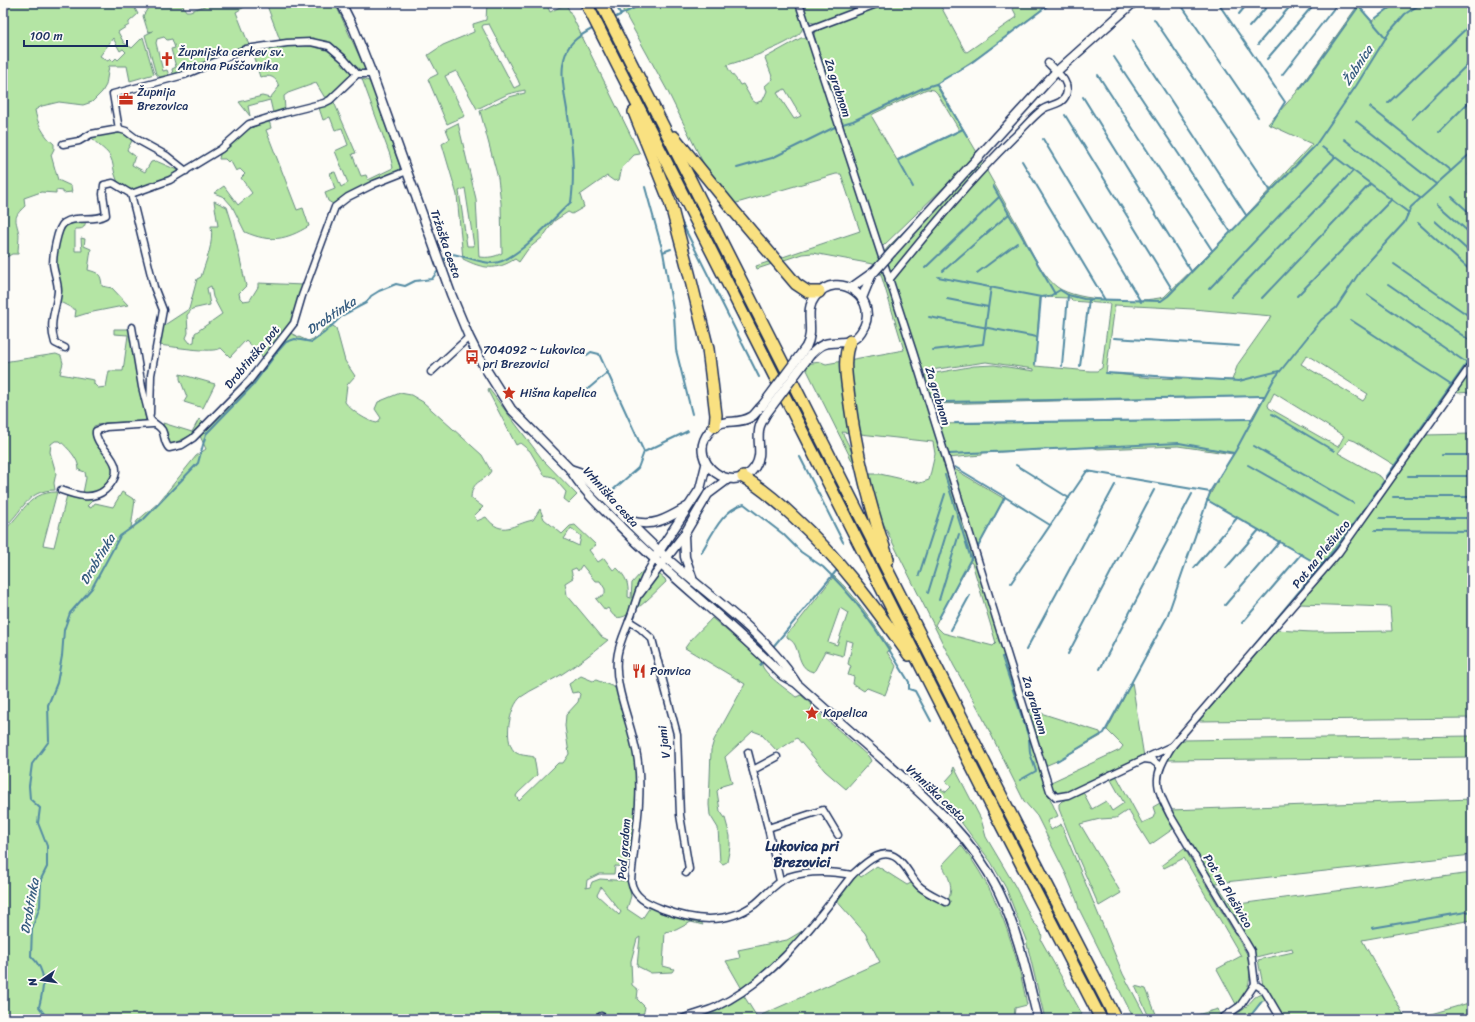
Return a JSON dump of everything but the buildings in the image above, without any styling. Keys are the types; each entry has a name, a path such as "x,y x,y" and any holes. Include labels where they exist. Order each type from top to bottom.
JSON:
{"highway":[{"path":"586,3 929,683 1102,1019"},
{"path":"601,3 1116,1019"},
{"path":"608,46 672,209 708,349 716,415 715,426"},
{"path":"655,110 695,164 796,284 808,292 819,292"},
{"path":"854,339 846,352 846,373 855,442 873,513 904,602"},
{"path":"743,478 755,484 780,504 838,560 871,602 929,683"}],"main road":[{"name":"Tržaška cesta","path":"341,3 354,29 372,74 451,294 469,337 482,363 511,409 570,469"},
{"path":"851,288 873,273 1056,72 1133,3"},
{"path":"862,298 873,273"},
{"path":"654,560 700,489 706,465 703,452 704,439 715,426 725,422 742,420 751,417 762,406 806,347 811,330 810,307 813,299 819,292 828,287 837,285 851,288 862,298 866,306 867,316 865,325 854,339 826,343 818,347 810,355 766,414 758,432 760,450 759,460 754,468 743,478 728,479 719,476 706,465"},
{"name":"Vrhniška cesta","path":"570,469 579,472 666,558 694,579 763,643 779,667"},
{"name":"Vrhniška cesta","path":"570,469 576,479 606,512 654,560 756,650 779,667 933,804 960,832 980,859 997,888 1011,919 1023,956 1038,1019"},
{"path":"661,566 684,535 708,494 728,479"},
{"path":"628,520 641,524 656,523 689,506"},
{"path":"684,535 684,557 694,579"}],"street":[{"name":"Za grabnom","path":"799,3 889,280 1044,770"},
{"path":"808,30 879,3"},
{"path":"119,129 113,94 184,75 246,50 287,43 311,42 328,46 344,59 357,74"},
{"path":"889,280 931,228 1011,140 1044,108 1058,104 1066,96 1067,87 1064,79 1048,64"},
{"path":"65,348 55,342 51,330 58,293 53,264 60,229 62,225 69,221 106,215 102,188 107,183 117,184 126,192 131,194 170,180 220,149 249,124 324,103 330,100 357,74 372,74"},
{"path":"63,144 79,141 91,134 119,129 126,131 138,140 167,156 186,171"},
{"name":"Drobtinška pot","path":"132,327 142,387 152,422 162,431 166,446 169,448 182,445 193,438 249,381 294,323 302,296 335,207 355,194 407,171"},
{"path":"61,490 75,495 92,496 102,492 116,475 115,465 107,450 97,440 96,432 106,428 152,422 151,375 163,310 154,287 131,194"},
{"path":"431,372 469,337"},
{"name":"Pot na Plešivico","path":"1255,984 1251,951 1160,796 1158,785 1160,766 1172,746 1339,552 1472,364"},
{"name":"Pod gradom","path":"654,560 643,578 620,640 617,664 619,686 634,739 640,786 631,880 635,893 641,900 667,911 684,916 712,920 727,918 743,911 755,904 780,881 790,877 817,872 833,871 852,875"},
{"path":"636,599 661,566"},
{"name":"V jami","path":"628,621 640,628 652,640 677,734 680,815 689,869 686,873"},
{"name":"Pot na Plešivico","path":"1044,770 1050,791 1056,797 1068,795 1172,746"},
{"path":"748,752 780,881"},
{"path":"753,770 777,757"},
{"path":"1144,759 1152,760 1160,766"},
{"path":"768,828 823,810 838,835"},
{"path":"682,1019 713,1008 733,997 779,962 810,931 852,875 880,854 890,855 901,862 920,887 946,902"},
{"path":"1221,1019 1240,1006 1255,984 1264,990 1281,1019"}],"green space":[{"path":"3,3 132,3 138,14 129,22 129,25 118,32 124,43 132,48 143,37 154,74 130,81 127,66 109,66 106,85 102,92 92,102 83,105 59,102 42,106 35,110 37,120 42,129 54,144 54,149 51,155 58,180 71,186 72,192 63,193 63,191 56,190 56,193 41,192 24,198 25,206 18,213 16,219 19,234 18,254 12,254 3,259","holes":["113,38 120,51 123,49 126,52 118,60 116,58 113,61 110,58 108,61 100,56"]},
{"path":"151,3 181,3 186,11 190,11 213,3 251,3 236,12 249,45 173,74 172,69 176,67 171,49 175,48 172,39 167,40 164,37 157,39 156,43 163,71 167,70 169,75 160,77 156,74 145,35 153,31 148,32 143,16"},
{"path":"266,3 335,3 365,69 362,71 339,50 326,43 311,40 280,40"},
{"path":"487,3 546,3 550,12 566,4 640,154 634,155 622,168 619,180 614,181 607,176 580,195 584,207 572,214 568,212 554,221 543,237 528,249 519,262 515,259 495,267 483,267 463,259 457,195 442,144 450,139 446,129 458,123 476,199 479,257 491,257 502,253 501,203 498,178 480,111 509,97 525,93 525,90 508,94 477,109 456,71 445,76 465,116 447,124 428,79 438,74 428,55 443,45 474,32 473,24 486,20","holes":["489,24 520,85 514,88 482,27 483,25","465,188 474,246 467,246 459,191"]},
{"path":"619,3 797,3 803,23 802,30 798,35 780,46 727,65 728,68 740,85 743,84 752,100 756,103 763,100 767,91 765,86 773,79 765,58 801,38 808,38 970,540 1031,733 1045,787 1058,816 1047,821 1051,830 1061,824 1123,974 1147,1019 1134,1019 1079,909 1066,874 1037,816 1024,801 978,708 954,666 804,364 821,362 826,364 904,350 878,265 813,253 802,254 757,269 756,266 860,231 841,174 836,174 730,205 711,179 667,90","holes":["785,89 801,116 794,119 777,93","842,432 933,442 935,454 929,480 920,483 880,474 863,474","970,562 972,563 996,643 993,646 943,633 935,625"]},
{"path":"801,3 873,3 817,24 807,21"},
{"path":"887,3 939,3 965,51 967,52 1017,17 1011,5 1015,3 1050,3 986,52 937,84 978,154 882,247 880,246 814,35 815,31","holes":["927,89 934,90 958,128 958,131 897,160 872,117 873,114"]},
{"path":"1395,3 1472,3 1472,170 1468,175 1472,178 1472,358 1396,466 1355,441 1349,439 1338,453 1381,477 1385,483 1343,542 1321,566 1207,500 1233,454 1178,446 1098,449 1092,447 982,453 982,455 947,458 937,424 1251,419 1264,396 930,404 923,377 925,375 974,366 994,365 1034,371 1034,369 986,362 924,371 920,369 883,253 979,157 1040,267 1051,282 1057,287 1066,292 1079,296 1109,300 1140,300 1164,297 1227,236 1312,144 1268,124 1296,93 1358,5 1372,21","holes":["1040,297 1071,298 1072,301 1110,304 1102,368 1097,371 1090,371 1035,366","1115,305 1193,309 1272,316 1238,364 1232,380 1152,378 1106,373","1307,355 1368,394 1363,401 1301,364","1274,393 1344,436 1338,447 1269,408 1268,405"]},
{"path":"307,46 326,50 346,65 350,70 351,75 334,93 325,98 316,83 288,93 284,96 285,110 273,113 270,100 248,106 250,116 239,102 262,96 270,98 279,87 274,78 267,76 260,77 252,52 267,48"},
{"path":"362,79 369,81 373,89 400,167 399,170 350,193 333,204 328,201 325,193 335,189 330,173 335,172 341,187 348,183 335,151 348,145 342,128 335,130 330,117 323,120 319,108 333,100 356,153 352,154 361,176 366,175 368,180 393,168 390,155"},
{"path":"269,120 271,128 266,130 297,210 303,208 309,226 301,231 285,237 270,239 245,232 232,206 224,197 214,193 224,186 238,205 252,193 241,178 245,174 240,169 236,171 230,160 228,162 225,159 219,159 220,154 247,130"},
{"path":"114,132 127,134 133,139 127,150 135,156 132,165 145,172 151,162 156,161 177,170 177,172 164,180 146,187 129,189 122,186 117,180 110,156 91,136"},
{"path":"214,201 227,207 232,223 246,286 239,293 240,298 243,301 250,300 258,287 258,283 303,285 292,323 266,357 263,358 246,340 230,357 221,348 216,350 201,350 158,345 163,326 189,309 197,279 201,277 209,252 212,233 211,226 218,226","holes":["211,286 213,297 222,314 195,333 194,342 190,343 186,338 188,333 187,315 192,309 210,305 207,288"]},
{"path":"77,221 86,221 83,228 75,229 75,251 82,251 81,238 85,239 84,246 91,249 88,270 99,275 102,286 112,288 128,305 75,317 76,310 58,301 56,264 57,245 61,230 64,226"},
{"path":"328,323 336,328 345,361 355,376 347,385 345,402 355,412 364,418 377,423 381,418 375,409 378,402 400,393 411,395 423,402 482,455 491,471 485,478 476,484 472,492 471,498 483,507 474,516 477,521 486,517 497,527 508,528 533,520 540,509 544,519 562,534 570,526 575,525 596,545 589,550 598,562 604,558 613,570 617,568 625,577 628,588 628,597 631,598 632,583 648,565 665,579 666,582 635,610 628,615 616,617 608,608 605,610 596,599 605,594 605,589 600,581 595,581 582,565 578,571 576,568 571,570 573,578 565,583 567,595 602,637 608,640 565,672 521,697 517,701 511,715 508,731 511,746 516,753 534,757 537,775 518,793 516,796 519,801 558,763 563,763 569,754 565,726 566,715 578,702 580,694 578,692 572,693 569,684 581,676 614,687 618,692 628,726 636,760 637,772 636,814 630,867 615,866 614,874 599,874 587,880 586,888 590,887 592,882 600,879 628,881 631,896 627,909 642,919 650,907 700,920 703,925 691,922 676,930 665,932 663,966 674,969 672,972 651,973 637,966 640,937 637,939 631,961 632,985 638,990 637,999 645,1007 643,1016 638,1016 636,1019 617,1017 603,1019 3,1019 3,531 32,500 47,493 57,492 43,545 54,547 67,495 92,498 92,501 87,506 91,508 95,503 113,507 122,492 135,500 131,528 133,529 137,521 158,503 196,456 206,449 200,436 250,384 290,333 308,341 318,337","holes":["571,528 581,536 579,546 564,539","601,887 621,912 619,915 597,895"]},
{"path":"114,329 130,329 146,421 104,423 94,426 94,438 107,452 114,471 112,478 98,493 83,493 86,478 85,472 79,470 79,466 75,458 66,447 60,441 55,441 51,444 50,452 56,473 54,483 55,490 45,491 31,498 3,528 3,362 56,354 61,356 63,363 60,374 94,380 94,384 98,388 106,387 109,371 123,371 128,335 114,334"},
{"path":"1472,369 1472,392 1458,393 1457,390"},
{"path":"180,374 215,384 203,408 184,402 187,397 180,379"},
{"path":"489,389 543,460 577,495 569,503 564,499 566,492 553,477 544,475 530,451 520,443 516,445 488,391"},
{"path":"199,419 203,423 194,434 170,445 163,423 192,432"},
{"path":"1472,434 1472,718 1199,721 1276,630 1312,632 1392,631 1390,607 1299,604 1349,543 1425,435"},
{"path":"951,467 1003,498 1003,501 977,549"},
{"path":"834,576 858,602 891,650 887,652 896,666 885,695 867,688 864,691 853,684 854,677 848,675 851,666 848,664 853,642 846,640 843,656 825,651 814,672 809,671 801,662 794,644 787,637 787,633 795,626","holes":["840,608 848,613 837,645 828,642"]},
{"path":"712,618 763,662 763,668 776,682 796,697 801,695 813,706 807,714 810,717 817,711 869,757 871,761 846,789 825,771 797,738 777,751 761,734 753,731 725,757 732,783 722,786 717,791 720,811 725,818 730,836 730,847 727,862 723,864 720,862 718,828 710,815 711,750 714,740 745,684 685,648 694,636"},
{"path":"1132,682 1144,757 1065,794 1055,792 1049,783 1120,750 1123,746 1107,730"},
{"path":"1028,709 1100,732 1101,736 1059,760 1045,766"},
{"path":"1472,736 1472,757 1167,760 1182,740"},
{"path":"954,767 981,819 986,837 1015,886 1033,922 1040,930 1042,935 1041,940 1082,1014 1072,1019 1045,1019 1026,940 1006,888 991,862 955,814 927,788 930,785 936,791 939,788 946,792 951,787 946,781 954,772"},
{"path":"1116,775 1142,823 1153,818 1155,813 1153,807 1160,803 1173,829 1150,845 1128,810 1116,818 1100,819 1080,824 1121,893 1099,906 1059,809 1059,804 1062,801 1083,792 1092,809 1106,801 1112,811 1124,803 1110,778"},
{"path":"1472,799 1472,855 1216,883 1231,905 1472,873 1472,920 1362,940 1406,1019 1284,1019 1263,985 1258,960 1293,952 1292,948 1256,957 1171,810"},
{"path":"961,845 974,863 995,901 1011,941 1023,983 1027,1005 1015,1008 1014,1018 685,1019 742,993 757,1017 880,962 865,933 835,899 857,873 861,877 877,866 907,885 913,882 943,902 948,900 951,886 942,865"},
{"path":"1184,848 1247,954 1250,969 1248,987 1237,1006 1217,969 1241,956 1184,858 1164,868 1162,865"},
{"path":"804,930 806,932 767,970 742,989 726,961 740,958 738,950 787,940"},
{"path":"1135,986 1146,989 1158,1019 1150,1019"},
{"path":"1261,994 1268,1000 1263,1001 1248,1019 1230,1019 1244,1009 1255,997"},
{"path":"1472,1002 1472,1019 1414,1019"},
{"path":"1218,1009 1221,1017 1217,1019 1183,1019"}],"waterway":[{"path":"615,3 621,15"},
{"name":"Drobtinka","path":"616,17 644,3"},
{"path":"737,168 772,158 839,125 853,121 923,88 936,84 971,63 1051,3"},
{"path":"1180,3 1258,117"},
{"path":"1218,3 1285,102 1271,124"},
{"path":"1239,14 1248,3"},
{"path":"1249,27 1270,3"},
{"path":"1258,44 1293,3"},
{"path":"1267,59 1315,3"},
{"path":"1282,75 1338,3"},
{"path":"1356,3 1386,38"},
{"path":"1376,18 1396,3"},
{"name":"Žabnica","path":"938,277 1041,297 1050,296 1060,290 1068,295 1084,299 1161,301 1168,296 1315,146 1356,86 1390,31 1405,14 1422,3"},
{"path":"1300,89 1359,6"},
{"path":"1154,19 1270,190"},
{"path":"1388,103 1472,23"},
{"name":"Drobtinka","path":"444,259 452,254 491,263 500,262 522,249 571,202 573,163 563,81 563,65 570,45 580,36 592,29"},
{"path":"1132,41 1246,215"},
{"path":"1114,57 1230,231"},
{"path":"1412,119 1472,60"},
{"path":"1098,75 1212,250"},
{"path":"936,84 967,136"},
{"path":"1083,97 1191,271"},
{"path":"1439,132 1472,99"},
{"path":"1370,107 1451,171"},
{"path":"1065,115 1172,289"},
{"path":"1356,121 1436,184"},
{"path":"913,187 898,160 963,129"},
{"path":"1043,139 1141,302"},
{"path":"1344,139 1420,198"},
{"path":"1322,147 1409,213"},
{"path":"1057,761 1104,733 1167,617 1211,490 1236,450 1274,379 1321,320 1336,308 1361,270 1404,223 1411,207 1472,152"},
{"path":"1209,289 1335,157"},
{"path":"1022,161 1105,300"},
{"path":"1231,297 1353,171"},
{"path":"1262,298 1370,184"},
{"path":"993,186 1055,294"},
{"path":"645,187 663,252"},
{"path":"925,268 999,197"},
{"path":"1452,197 1472,215"},
{"path":"1297,296 1391,200"},
{"path":"1437,204 1472,235"},
{"path":"943,271 1009,214"},
{"path":"680,219 759,377"},
{"path":"1435,221 1472,254"},
{"path":"1418,223 1472,272"},
{"path":"977,273 1017,243"},
{"path":"671,249 663,252 674,315 676,350 692,414"},
{"path":"1394,264 1472,318"},
{"name":"Drobtinka","path":"48,1019 39,1007 43,986 42,974 40,968 31,956 32,929 40,906 41,879 47,867 47,846 38,823 40,808 30,799 29,786 32,764 49,741 48,705 57,683 62,656 64,630 70,613 92,588 120,536 144,519 198,463 206,434 253,385 286,342 295,339 312,342 343,315 366,303 371,296 379,291 396,284 405,286 415,281 432,279 437,272"},
{"path":"1388,284 1472,342"},
{"path":"933,350 983,344 991,287"},
{"path":"1062,366 1068,295"},
{"path":"1368,295 1467,363"},
{"path":"1035,364 1041,297"},
{"path":"947,299 988,307"},
{"path":"1080,366 1089,300"},
{"path":"929,317 1037,337"},
{"path":"1351,320 1451,385"},
{"path":"1114,338 1239,346"},
{"path":"587,355 591,352 599,354 644,452"},
{"path":"1387,476 1472,356"},
{"path":"1106,373 1239,381 1279,371"},
{"path":"588,389 608,372"},
{"path":"943,402 1264,396"},
{"path":"1272,414 1334,451"},
{"path":"955,423 1252,419"},
{"path":"614,489 638,468 644,452 688,431"},
{"path":"949,454 1179,443 1234,453"},
{"path":"1254,446 1353,503"},
{"path":"1441,455 1472,455"},
{"path":"800,457 843,542"},
{"path":"1016,465 1069,498"},
{"path":"1248,465 1338,516"},
{"path":"955,467 1005,497"},
{"path":"1011,583 1087,471 1210,492"},
{"path":"945,475 971,559"},
{"path":"1408,476 1472,476"},
{"path":"1252,648 1338,545 1384,481"},
{"path":"1026,650 1115,485"},
{"path":"1068,654 1154,490"},
{"path":"919,575 945,494"},
{"path":"1100,669 1192,494"},
{"path":"978,547 1005,497 1050,525"},
{"path":"1393,497 1472,497"},
{"path":"1207,500 1321,566"},
{"path":"701,553 718,524 724,517 736,507 744,504 783,534 801,552 823,567 832,576 772,648"},
{"path":"928,593 952,515"},
{"path":"1194,568 1237,518"},
{"path":"1380,518 1472,518"},
{"path":"1226,568 1259,530"},
{"path":"1375,530 1472,531"},
{"path":"939,600 959,534"},
{"path":"1225,605 1280,541"},
{"path":"1242,623 1301,554"},
{"path":"939,618 973,555"},
{"path":"837,570 832,576 854,600 874,626 909,682 909,689 915,691 931,721"},
{"path":"951,630 970,595"},
{"path":"1005,656 1002,657 1029,738 1030,753 1036,771 1020,780"},
{"path":"760,665 764,660"},
{"path":"1372,928 1472,911"},
{"path":"1248,1019 1262,1001"}],"place":[{"name":"Župnijska cerkev sv. Antona Puščavnika","path":"167,59"},
{"name":"Župnija Brezovica","path":"126,99"},
{"name":"704092 ~ Lukovica pri Brezovici","path":"472,357"},
{"name":"Hišna kapelica","path":"509,393"},
{"name":"Ponvica","path":"639,671"},
{"name":"Kapelica","path":"812,713"}],"district":[{"name":"Lukovica pri Brezovici","path":"802,854"}]}
